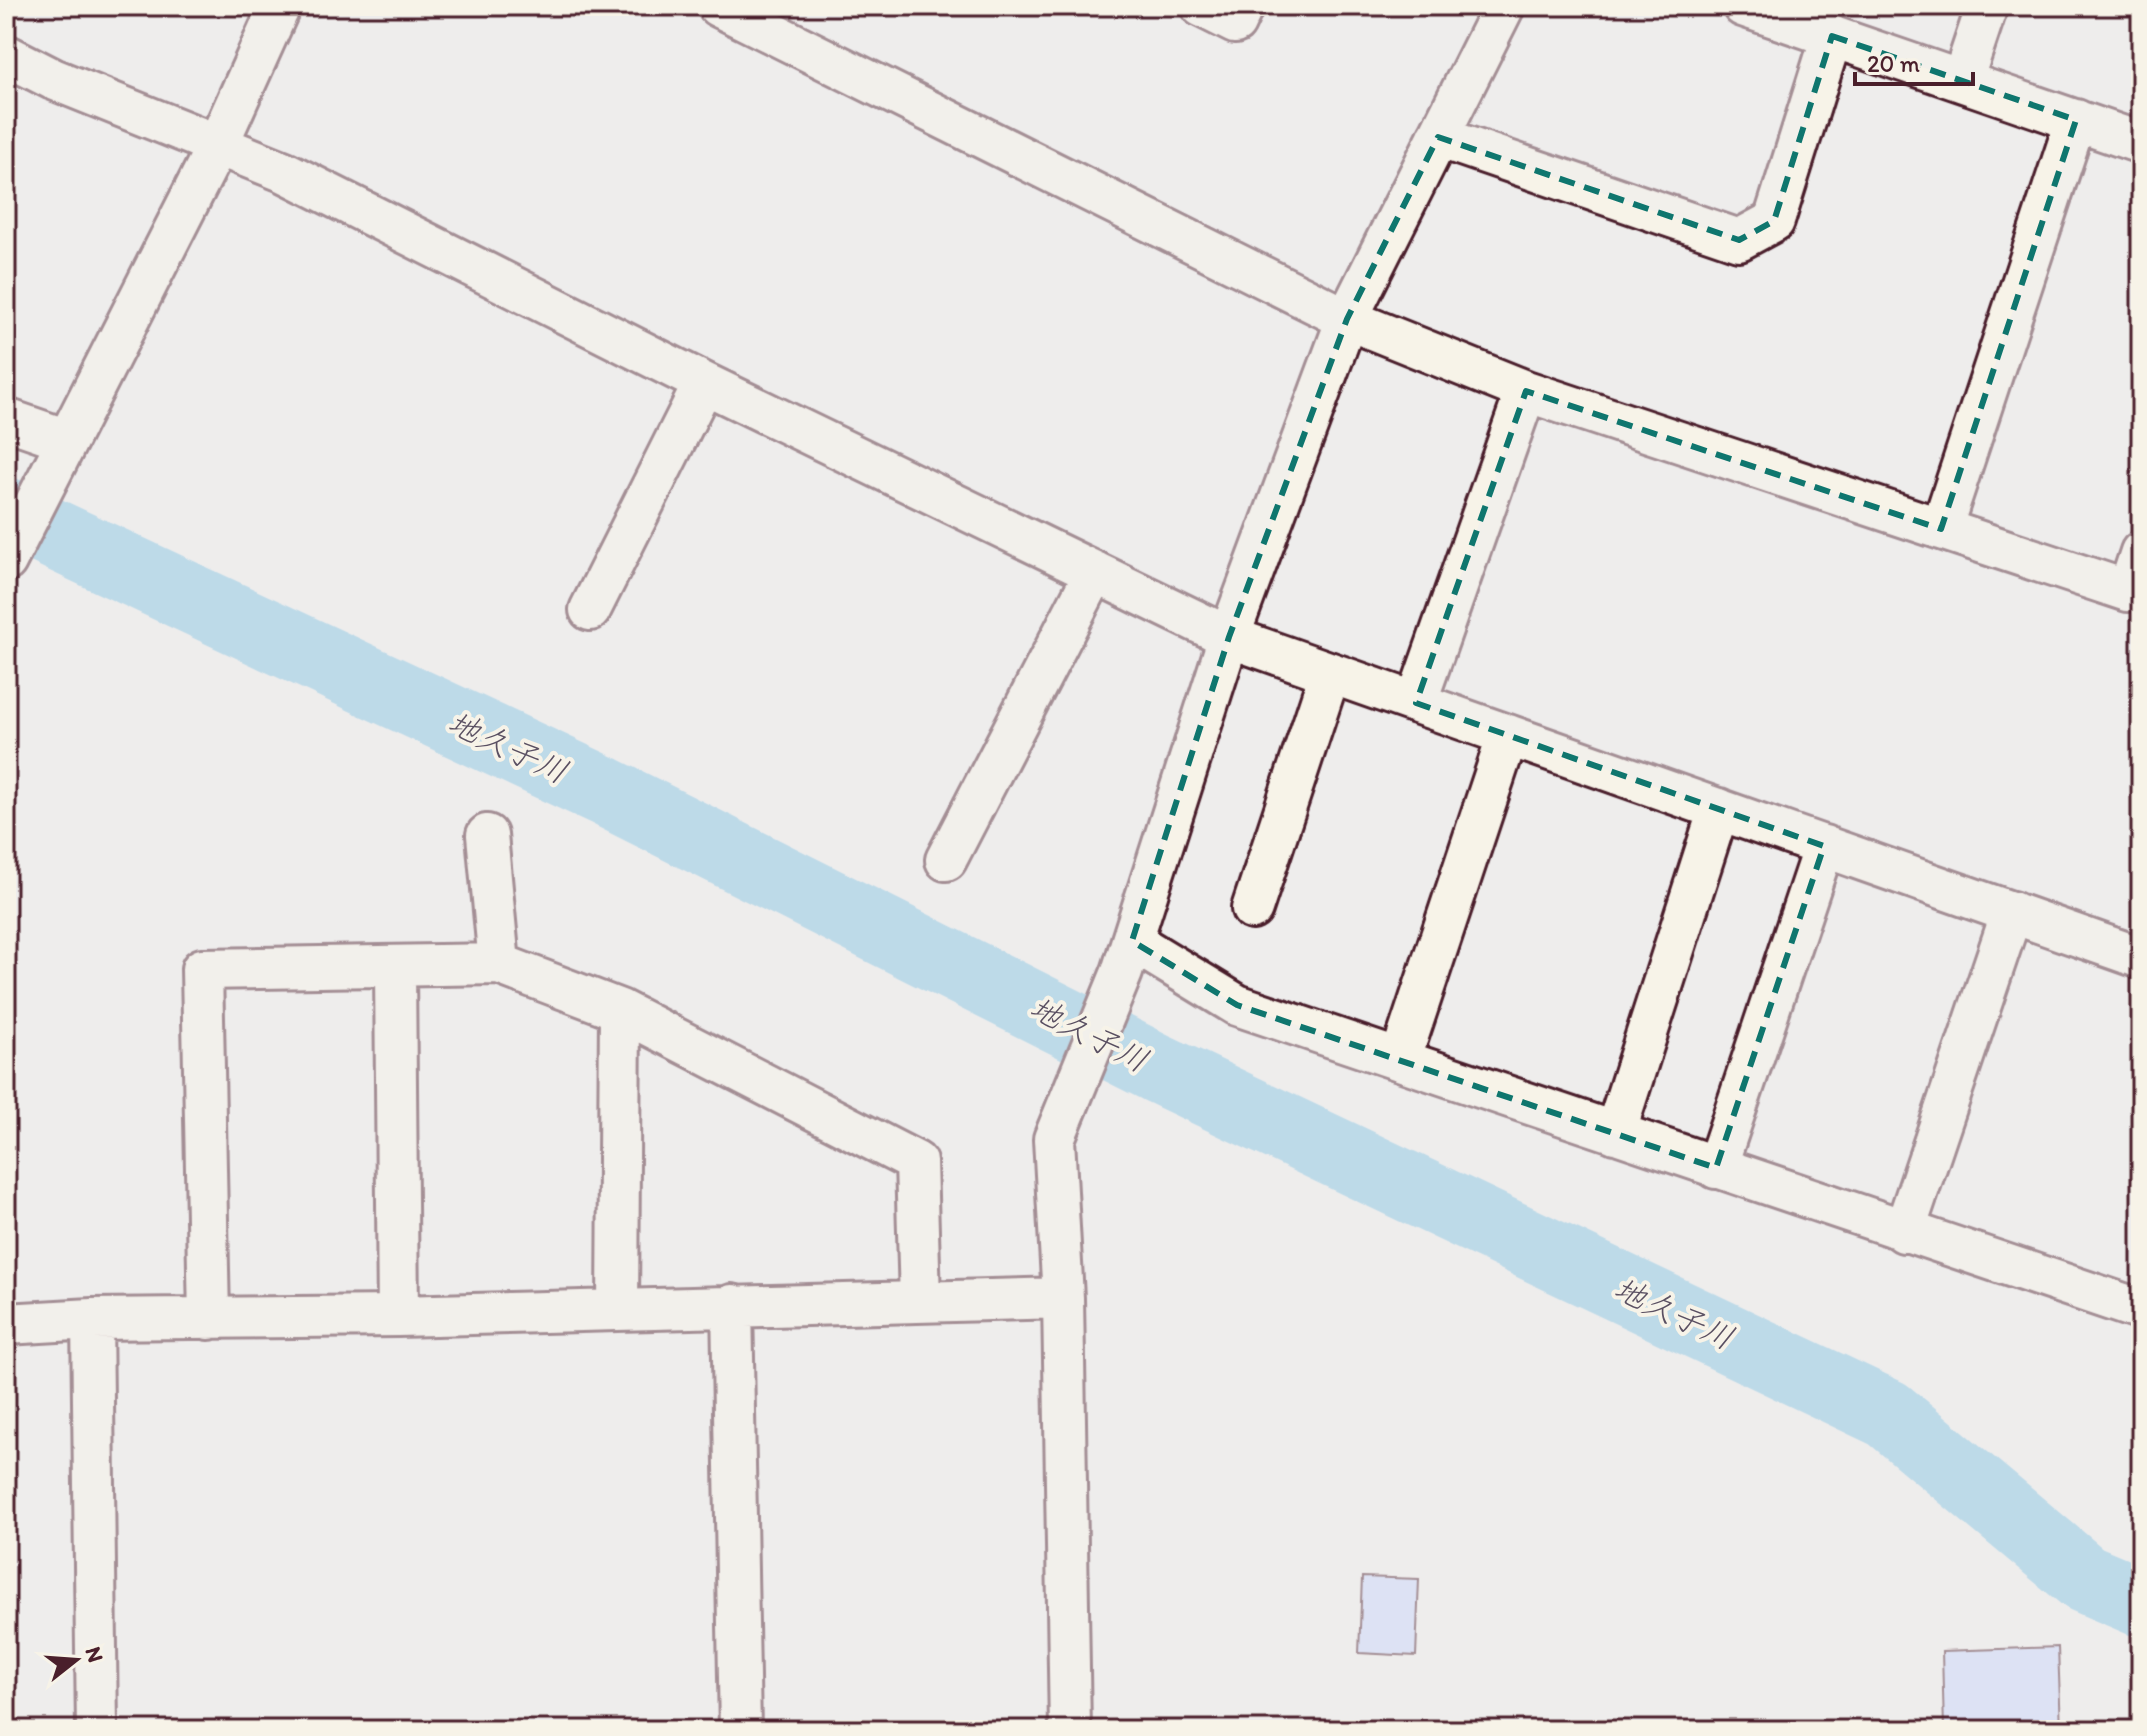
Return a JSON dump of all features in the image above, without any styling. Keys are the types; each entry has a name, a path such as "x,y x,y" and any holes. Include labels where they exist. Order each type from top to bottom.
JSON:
{"street":[{"path":"6,561 217,146 280,6"},
{"path":"718,6 1347,319 1526,391 2135,593 2141,552"},
{"path":"1201,6 1235,23 1243,6"},
{"path":"1070,1730 1063,1298 1054,1139 1127,956 1229,637 1347,319 1504,6"},
{"path":"1743,6 2141,143"},
{"path":"1962,81 1987,6"},
{"path":"1438,137 1739,240 1774,221 1832,36"},
{"path":"6,55 53,79 285,172 704,383 1229,637 2141,958"},
{"path":"1941,529 2076,120"},
{"path":"590,610 704,383"},
{"path":"1416,703 1526,391"},
{"path":"6,419 62,450"},
{"path":"946,860 1095,572"},
{"path":"1252,909 1330,673"},
{"path":"1400,1060 1508,735"},
{"path":"1615,1133 1719,809"},
{"path":"487,835 499,964"},
{"path":"1716,1168 1824,846"},
{"path":"1904,1232 2012,912"},
{"path":"1127,956 1237,1005 2141,1310"},
{"path":"209,1319 202,969 395,969 499,964 620,1010 916,1162 920,1301"},
{"path":"395,969 398,1316"},
{"path":"618,1310 620,1010"},
{"path":"6,1324 92,1319 398,1316 1063,1298"},
{"path":"732,1305 740,1730"},
{"path":"92,1319 97,1730"}],"highlighted area":[{"path":"1832,36 2076,120 1941,529 1526,391 1416,703 1824,846 1716,1168 1237,1005 1132,941 1229,637 1347,319 1438,137 1739,240 1774,221"}],"building":[{"path":"1362,1577 1419,1579 1416,1656 1359,1653"},
{"path":"2058,1647 2061,1730 1944,1730 1942,1651"}],"waterway":[{"name":"地久子川","path":"6,512 604,791 1157,1068 1888,1414 2084,1578 2141,1602"}]}
